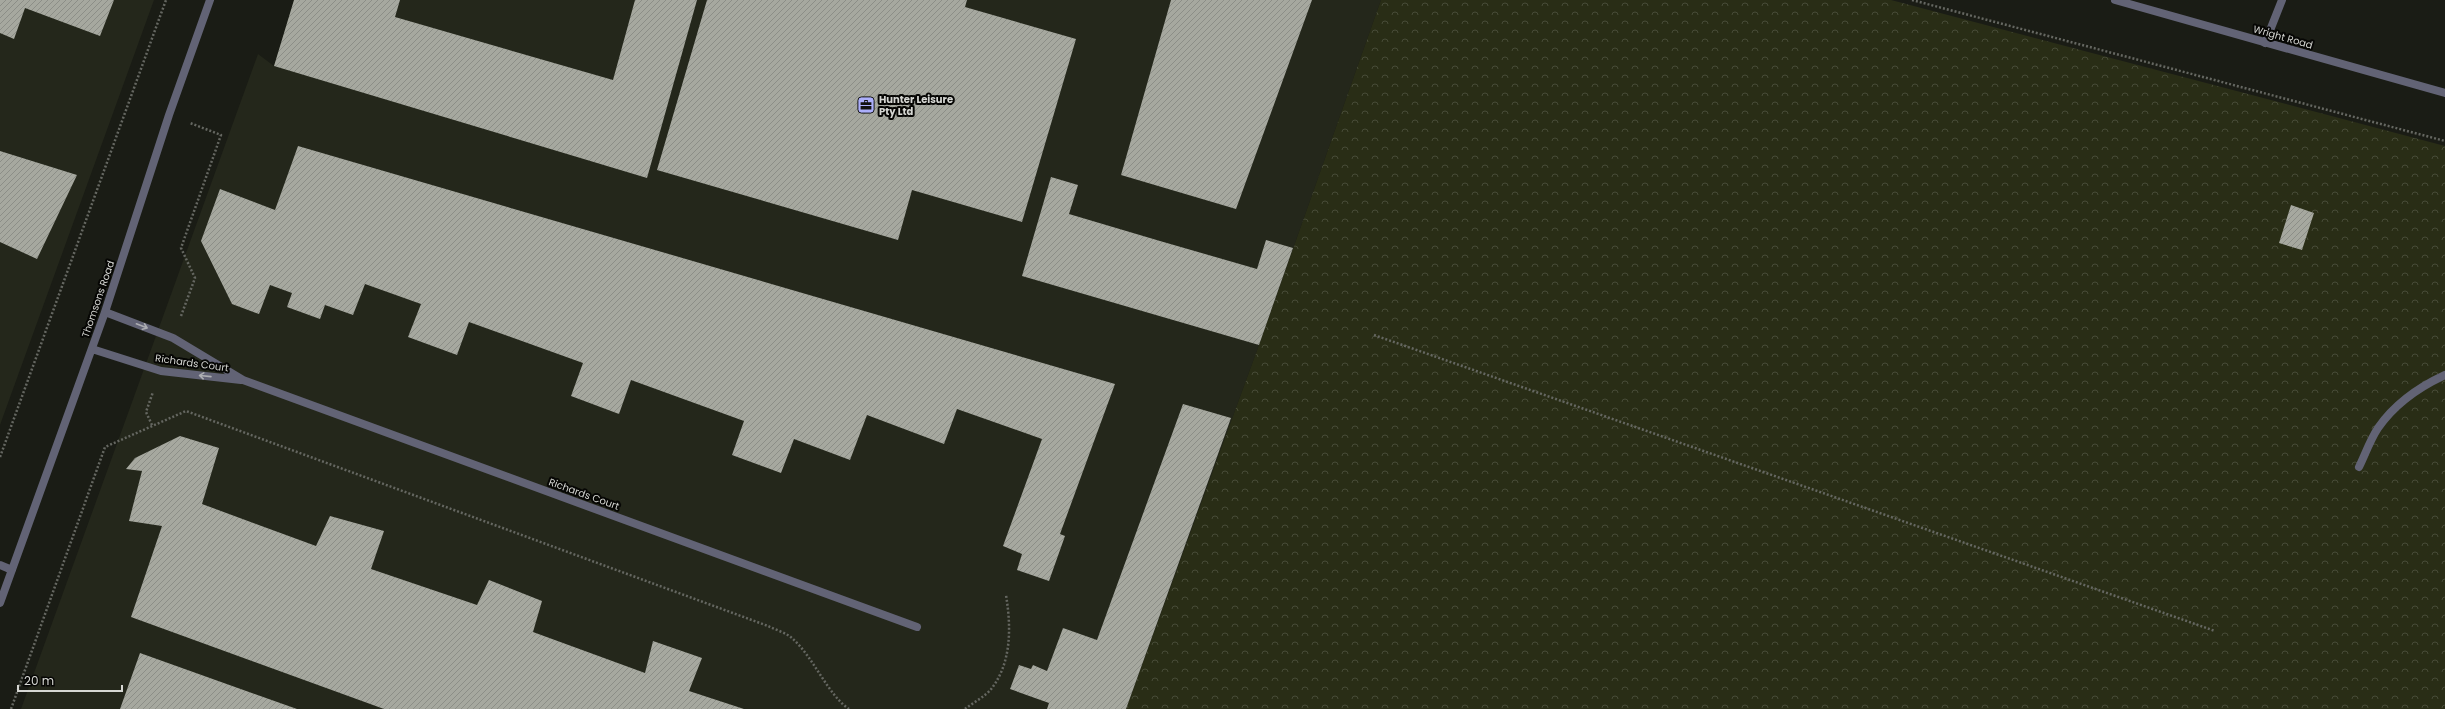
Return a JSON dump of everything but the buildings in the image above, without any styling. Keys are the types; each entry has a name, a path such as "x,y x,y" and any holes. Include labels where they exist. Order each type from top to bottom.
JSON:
{"street":[{"name":"Thomsons Road","path":"0,603 105,312 169,115 210,0"},
{"name":"Wright Road","path":"2115,0 2445,93"},
{"path":"2265,43 2282,0"},
{"name":"Richards Court","path":"105,312 173,338 244,380 917,627"},
{"name":"Richards Court","path":"92,349 160,371 244,380"},
{"path":"2359,467 2377,429 2392,411 2427,383 2445,375"},
{"path":"0,565 12,570"}],"path":[{"path":"0,458 166,0"},
{"path":"1912,0 2445,141"},
{"path":"169,115 221,136 181,248 195,278 173,338"},
{"path":"1374,335 2215,631"},
{"path":"153,425 146,412 160,371"},
{"path":"11,709 105,447 186,411 768,626 792,638 826,681 838,702 849,709"},
{"path":"965,709 992,688 1005,664 1010,622 1006,595"}],"shaded area":[{"path":"0,0 154,0 0,425"},
{"path":"294,0 1381,0 1259,345 1126,709 21,709 258,54 274,66"}],"green space":[{"path":"1381,0 1891,0 2445,146 2445,709 1126,709 1259,345"}],"place":[{"name":"Hunter Leisure Pty Ltd","path":"866,105"}]}
